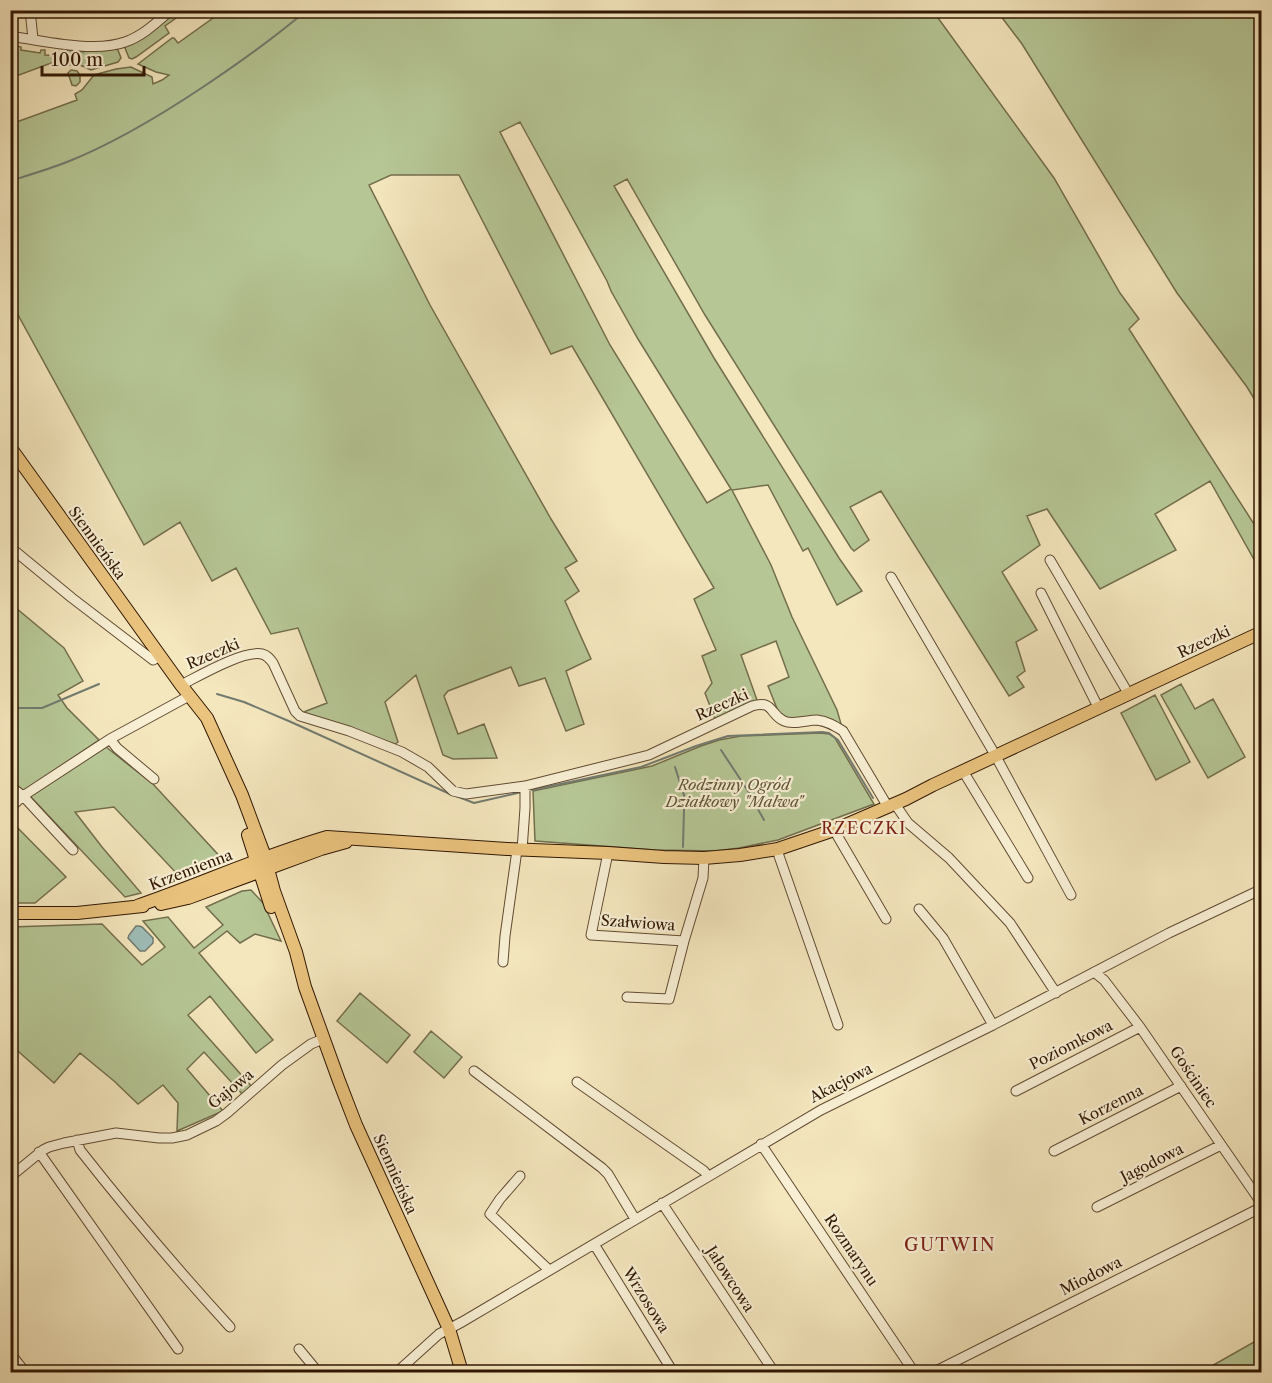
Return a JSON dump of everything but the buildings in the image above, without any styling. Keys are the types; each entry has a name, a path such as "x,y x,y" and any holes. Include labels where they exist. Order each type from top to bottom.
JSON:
{"main road":[{"name":"Siennieńska","path":"10,447 207,718 214,731 242,795 262,865 296,952 323,1039 357,1125 449,1329 462,1372"},
{"name":"Rzeczki","path":"262,865 356,840 704,858 778,849 834,830 891,806 1262,632"},
{"name":"Krzemienna","path":"10,913 77,913 165,904 188,898 262,865"}],"street":[{"path":"30,10 33,39"},
{"path":"10,36 95,47 112,46 140,35 171,10"},
{"path":"10,547 153,660 160,656"},
{"path":"1050,560 1128,693"},
{"path":"891,577 995,756 1071,895"},
{"path":"1041,593 1098,707"},
{"name":"Rzeczki","path":"181,685 239,657 263,654 273,663 295,711 300,716 349,731 402,752 428,767 448,787 459,793 477,793 525,786 649,755 760,704 769,706 777,716 785,721 816,720 831,724 843,731 891,806 949,858 1010,923 1056,993"},
{"path":"10,808 23,796 110,739 189,696"},
{"path":"110,739 117,748 154,779"},
{"path":"963,771 1028,878"},
{"path":"10,786 23,796 73,850"},
{"path":"503,962 505,936 520,850 525,786"},
{"path":"834,830 886,919"},
{"path":"778,849 838,1025"},
{"name":"Szałwiowa","path":"608,853 591,935 684,941"},
{"name":"Szałwiowa","path":"627,998 669,999 703,878 704,858"},
{"name":"Akacjowa","path":"397,1372 441,1332 843,1098 993,1025 1169,933 1262,889"},
{"path":"919,909 944,938 993,1025"},
{"name":"Gościniec","path":"1094,972 1104,980 1140,1027 1262,1205"},
{"name":"Poziomkowa","path":"1016,1091 1140,1027"},
{"name":"Gajowa","path":"10,1177 39,1152 77,1140 116,1133 159,1138 187,1135 216,1121 282,1065 311,1044 323,1039"},
{"path":"474,1071 602,1168 635,1219"},
{"path":"577,1082 708,1176"},
{"name":"Korzenna","path":"1054,1151 1181,1086"},
{"path":"77,1140 81,1150 118,1198 230,1327"},
{"name":"Rozmarynu","path":"761,1144 914,1372"},
{"name":"Jagodowa","path":"1098,1207 1221,1145"},
{"path":"39,1152 178,1349"},
{"path":"520,1176 490,1214 549,1270"},
{"name":"Jałowcowa","path":"662,1203 774,1372"},
{"name":"Miodowa","path":"934,1372 1262,1205"},
{"name":"Wrzosowa","path":"594,1244 673,1372"},
{"path":"299,1349 318,1372"},
{"path":"10,1353 25,1372"}],"green space":[{"path":"171,11 186,11 165,26 169,33 136,57 129,58 126,46"},
{"path":"223,11 933,11 1054,178 1120,293 1139,319 1129,329 1261,535 1261,572 1210,481 1155,514 1176,550 1100,589 1047,509 1027,516 1040,545 1002,572 1037,630 1016,642 1025,671 1017,677 1024,687 1009,696 881,491 850,507 869,540 854,551 851,548 705,315 627,179 614,186 714,358 862,591 837,605 808,548 803,551 768,485 732,490 771,565 792,617 837,710 843,731 785,717 778,711 768,686 789,677 776,641 741,655 757,700 715,719 705,693 712,683 702,656 716,650 694,599 714,588 572,346 551,354 459,175 391,175 369,185 430,305 577,561 565,568 579,591 565,601 591,659 566,671 584,724 566,731 545,678 519,686 511,667 448,691 444,696 458,734 484,724 497,758 453,759 443,755 416,675 385,702 398,742 395,744 301,713 327,703 298,628 271,634 236,568 212,581 180,522 144,545 11,302 11,124 77,100 75,94 82,90 94,75 131,67 152,77 153,84 162,80 169,75 138,64 172,38 178,43","holes":["520,122 638,339 731,489 707,503 610,345 500,132"]},
{"path":"997,11 1261,11 1261,410 1247,387 1177,293 1022,44"},
{"path":"11,45 21,47 21,50 40,53 41,50 45,50 45,55 65,56 66,50 84,52 86,46 110,46 118,50 121,58 118,62 91,70 80,65 65,65 62,59 11,78"},
{"path":"71,70 77,71 80,75 80,82 76,86 72,85 68,73"},
{"path":"10,603 64,648 83,681 58,695 67,708 99,740 23,790 11,780"},
{"path":"1181,684 1195,709 1213,699 1245,757 1208,778 1161,695"},
{"path":"1155,695 1190,762 1156,780 1121,713"},
{"name":"Rodzinny Ogród Działkowy \"Malwa\"","path":"829,734 835,738 874,804 778,840 715,851 655,850 535,841 533,791 652,766 719,740 741,736"},
{"path":"106,747 153,784 225,862 180,877 114,807 75,812 141,893 125,897 30,796"},
{"path":"10,820 66,877 35,903 11,903"},
{"path":"251,890 263,903 281,941 255,934 240,943 227,931 199,953 273,1040 256,1053 210,996 188,1015 253,1088 244,1096 204,1052 187,1069 223,1111 177,1131 178,1103 163,1085 138,1104 80,1053 54,1083 11,1045 11,927 102,924 142,965 165,947 143,921 168,917 194,948 223,925 206,907 242,891"},
{"path":"360,993 410,1035 387,1063 337,1021"},
{"path":"431,1031 462,1057 444,1078 414,1052"},
{"path":"1261,1338 1261,1372 1201,1372"}],"water":[{"path":"136,926 142,927 153,938 153,943 145,951 140,951 128,938"}],"waterway":[{"path":"10,181 67,162 137,128 230,69 307,10"},
{"path":"10,702 19,708 42,708 99,684"},
{"path":"217,694 244,702 291,722 450,794"},
{"path":"532,790 641,767 728,736 822,732 829,733 838,740 873,798"},
{"path":"721,750 752,797"},
{"path":"675,767 684,795 684,803"},
{"path":"456,796 474,803 522,792"},
{"path":"754,802 764,820"},
{"path":"683,847 684,809"}],"district":[{"name":"RZECZKI","path":"864,828"},
{"name":"GUTWIN","path":"950,1245"}]}
